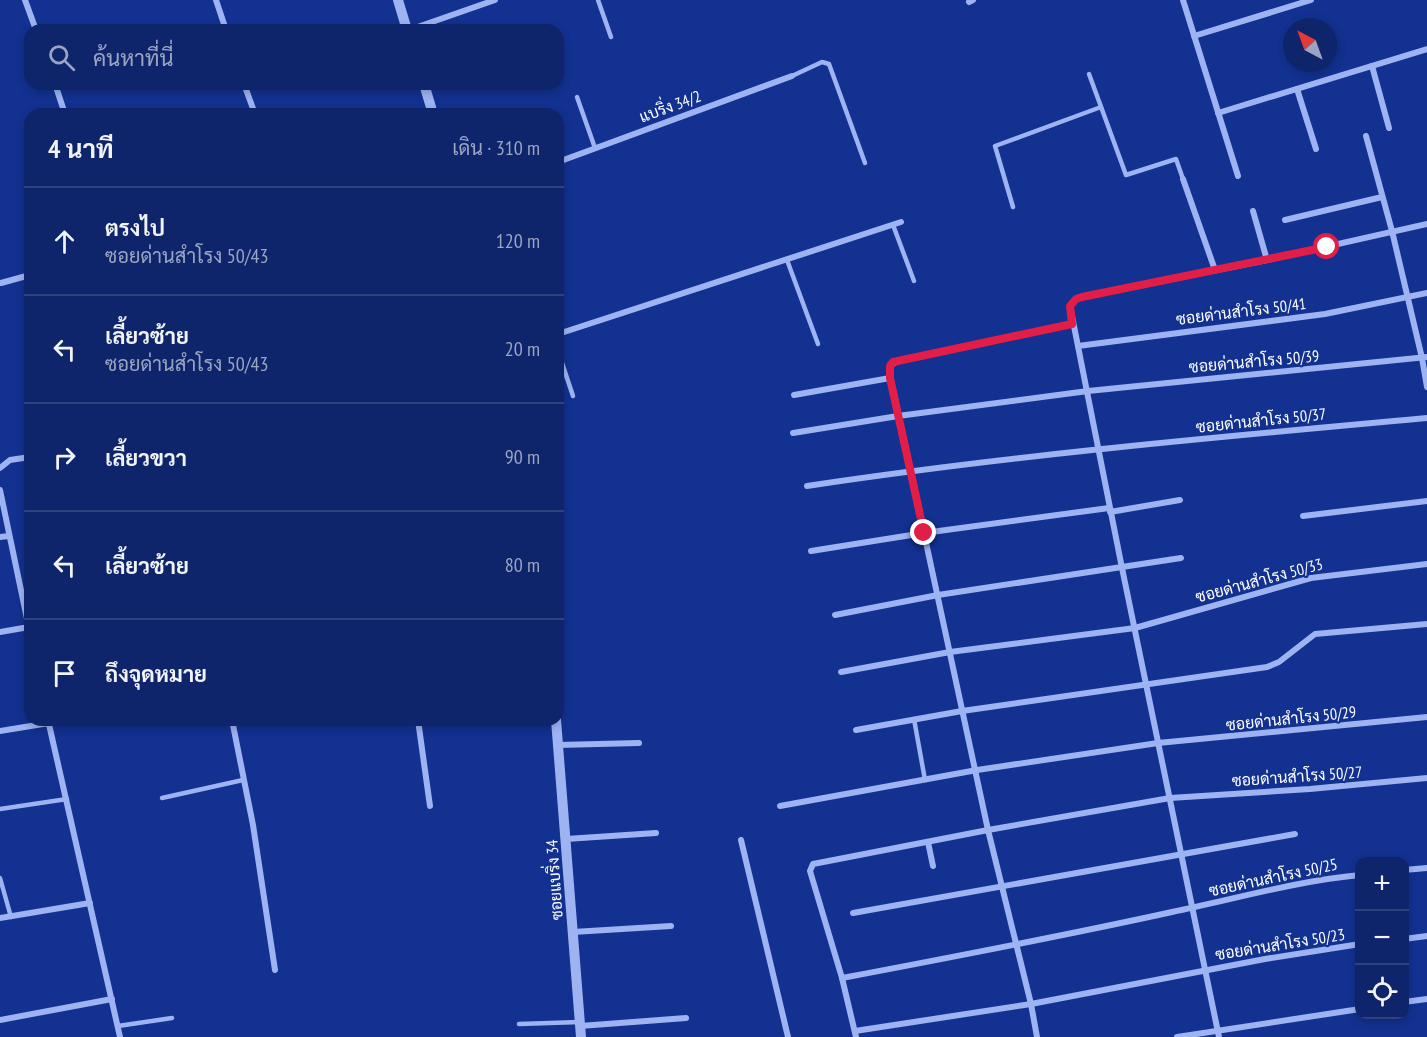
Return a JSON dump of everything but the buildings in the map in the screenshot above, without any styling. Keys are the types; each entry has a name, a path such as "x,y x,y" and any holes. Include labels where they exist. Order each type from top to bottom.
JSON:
{"street":[{"path":"25,0 34,24"},
{"path":"216,0 224,24"},
{"path":"398,0 406,24"},
{"path":"425,24 495,0"},
{"path":"1183,0 1238,176"},
{"path":"1194,36 1311,0"},
{"path":"1218,113 1427,49"},
{"path":"1372,66 1389,128"},
{"name":"แบริ่ง 34/2","path":"564,160 792,76"},
{"path":"1298,89 1316,149"},
{"path":"57,90 63,108"},
{"path":"246,90 253,108"},
{"path":"426,90 431,108"},
{"path":"1366,136 1424,357 1427,387"},
{"path":"1183,179 1215,270"},
{"path":"1285,220 1382,197"},
{"path":"1253,211 1267,260"},
{"path":"564,332 901,222"},
{"path":"1219,1033 1070,306 1076,299 1427,224"},
{"path":"1,283 24,277"},
{"name":"ซอยด่านสำโรง 50/41","path":"1078,346 1325,314 1427,293"},
{"path":"1037,1037 988,830 977,770 909,471 890,378 890,366 897,361 1072,324"},
{"name":"ซอยด่านสำโรง 50/39","path":"793,433 898,416 1088,391 1424,357"},
{"path":"794,395 890,378"},
{"name":"ซอยด่านสำโรง 50/37","path":"807,486 909,471 1098,450 1427,418"},
{"path":"0,468 10,460 24,458"},
{"path":"0,490 24,606"},
{"path":"811,551 924,533 1180,500"},
{"path":"1303,516 1427,501"},
{"path":"0,537 9,536"},
{"path":"835,615 938,595 1181,558"},
{"name":"ซอยด่านสำโรง 50/33","path":"841,672 950,652 1135,628 1311,578 1427,564"},
{"path":"855,730 962,711 1267,667 1279,662 1315,634 1427,624"},
{"path":"0,632 24,630"},
{"name":"ซอยด่านสำโรง 50/29","path":"780,806 977,770 1158,743 1427,717"},
{"path":"0,730 24,726"},
{"path":"49,726 120,1037"},
{"path":"233,726 260,867 275,970"},
{"path":"419,726 430,806"},
{"name":"ซอยแบริ่ง 34","path":"556,726 580,1028"},
{"path":"558,744 639,742"},
{"name":"ซอยด่านสำโรง 50/27","path":"842,978 810,872 813,864 1170,798 1310,789 1427,778"},
{"path":"566,839 656,833"},
{"path":"853,914 1295,834"},
{"path":"741,840 788,1037"},
{"path":"928,842 933,866"},
{"path":"1409,870 1427,868"},
{"name":"ซอยด่านสำโรง 50/25","path":"842,978 1017,945 1304,882 1355,875"},
{"path":"0,918 90,903"},
{"path":"573,932 671,926"},
{"path":"1409,938 1427,936"},
{"name":"ซอยด่านสำโรง 50/23","path":"855,1034 1355,945"},
{"path":"842,978 855,1034"},
{"path":"0,1020 112,999"},
{"path":"1409,1001 1427,999"},
{"path":"1177,1037 1219,1033 1355,1010"},
{"path":"580,1028 686,1018"}],"lane":[{"path":"598,0 611,37"},
{"path":"792,76 822,62 829,64 865,162"},
{"path":"1089,74 1126,175 1176,159 1183,179"},
{"path":"577,97 595,148"},
{"path":"1013,207 995,146 1101,106"},
{"path":"893,225 915,280"},
{"path":"787,260 818,344"},
{"path":"564,369 573,396"},
{"path":"914,719 925,780"},
{"path":"162,798 243,780"},
{"path":"0,809 67,800"},
{"path":"0,878 11,917"},
{"path":"118,1026 172,1018"},
{"path":"519,1024 580,1028"}],"route":[{"path":"924,533 890,378 889,371 893,362 1072,324 1070,306 1076,299 1082,297 1327,247"}]}
